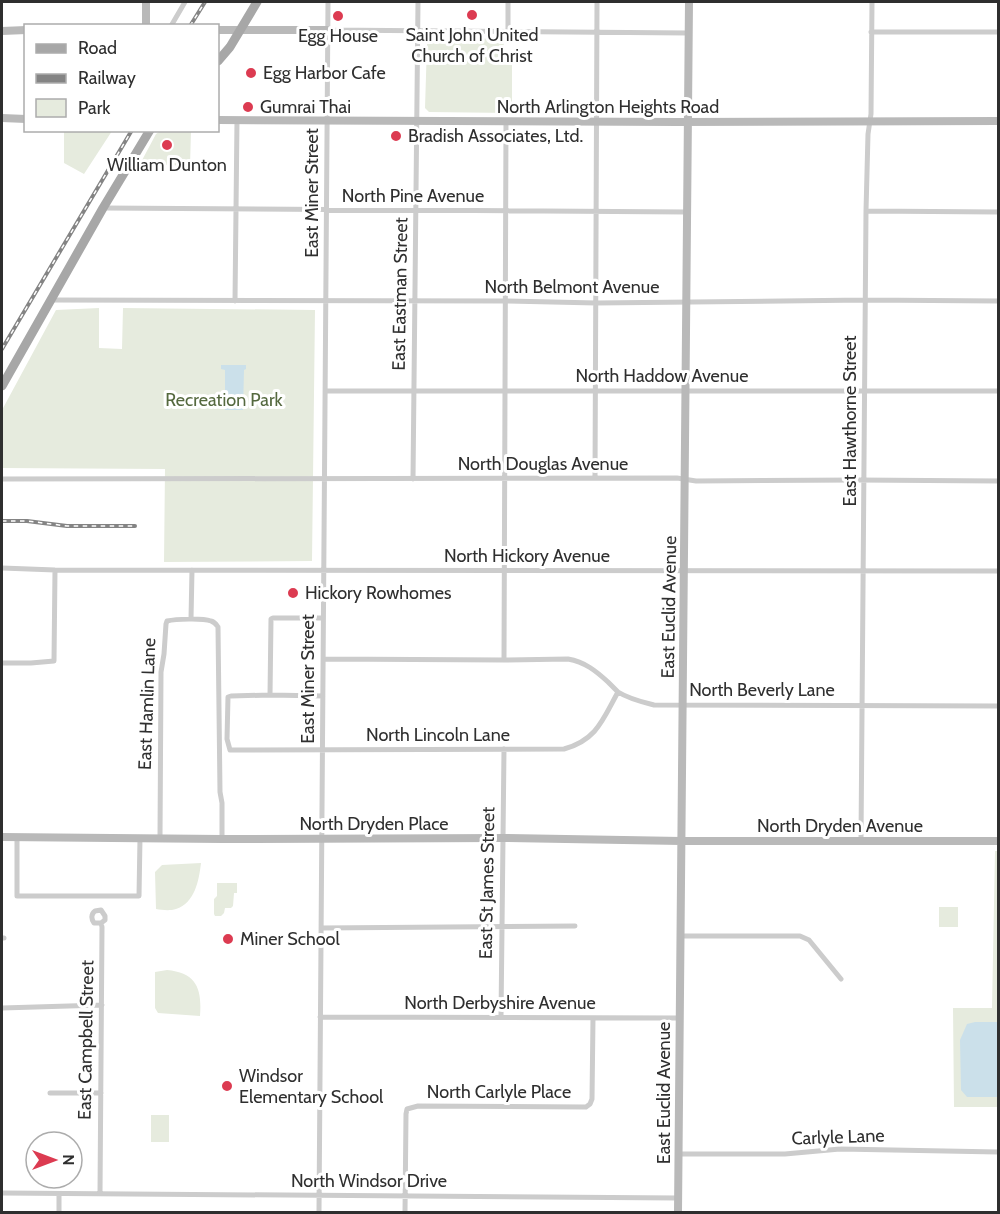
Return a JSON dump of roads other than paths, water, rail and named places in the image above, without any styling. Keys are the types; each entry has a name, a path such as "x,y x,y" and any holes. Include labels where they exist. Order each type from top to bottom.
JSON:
{"main road":[{"path":"219,60 230,47 257,2"},
{"path":"2,386 149,132"}],"street":[{"path":"146,2 146,24"},
{"path":"172,24 185,2"},
{"name":"East Miner Street","path":"319,1212 328,2"},
{"name":"East Eastman Street","path":"413,479 418,2"},
{"path":"508,2 508,32"},
{"path":"595,478 597,2"},
{"name":"East Euclid Avenue","path":"678,1212 689,2"},
{"name":"East Hawthorne Street","path":"861,840 866,212 868,134 871,122 872,2"},
{"path":"2,31 24,30"},
{"path":"219,30 688,33"},
{"path":"871,32 999,32"},
{"path":"2,118 24,118"},
{"name":"North Arlington Heights Road","path":"219,120 999,121"},
{"path":"235,301 237,120"},
{"path":"504,660 506,121"},
{"name":"North Pine Avenue","path":"103,208 416,212 686,212"},
{"path":"866,212 999,212"},
{"name":"North Belmont Avenue","path":"51,300 596,303 999,301"},
{"name":"North Haddow Avenue","path":"325,391 999,391"},
{"name":"North Douglas Avenue","path":"2,479 677,478 696,481 999,481"},
{"name":"North Hickory Avenue","path":"2,568 55,570 999,571"},
{"path":"2,663 54,661 55,570"},
{"path":"192,570 191,619 211,621 218,627 222,839"},
{"path":"323,618 271,619 270,695 323,696"},
{"name":"East Hamlin Lane","path":"160,837 161,672 166,624 171,620 191,619"},
{"name":"North Beverly Lane","path":"323,659 576,660 597,671 618,692 654,705 999,706"},
{"name":"North Lincoln Lane","path":"270,695 228,697 227,739 230,750 555,750 574,746 589,739 600,725 618,692"},
{"name":"East St James Street","path":"501,1017 504,749"},
{"name":"North Dryden Place","path":"2,837 503,838 681,841"},
{"path":"17,837 17,896 139,896 140,837"},
{"name":"North Dryden Avenue","path":"681,841 999,841"},
{"name":"East Campbell Street","path":"100,1194 101,923"},
{"path":"321,928 575,926"},
{"path":"681,936 800,936 809,940 841,979"},
{"path":"2,1008 102,1005"},
{"name":"North Derbyshire Avenue","path":"320,1017 680,1018"},
{"name":"North Carlyle Place","path":"405,1195 407,1109 418,1106 586,1107 590,1104 592,1094 593,1018"},
{"path":"50,1093 101,1093"},
{"name":"Carlyle Lane","path":"679,1154 785,1154 840,1149 999,1152"},
{"name":"North Windsor Drive","path":"2,1193 678,1198"},
{"path":"59,1194 59,1212"},
{"path":"405,1195 405,1212"}],"water":[{"path":"221,365 246,365 243,410 225,410 225,370 221,369"},
{"path":"998,1022 998,1097 967,1097 961,1090 960,1040 967,1024"}],"railway":[{"path":"191,24 205,2"},
{"path":"2,349 131,132"},
{"path":"2,521 27,521 67,526 135,526"}],"place":[{"name":"Saint John United Church of Christ","path":"472,15"},
{"name":"Egg House","path":"338,16"},
{"name":"Egg Harbor Cafe","path":"251,73"},
{"name":"Gumrai Thai","path":"248,107"},
{"name":"Bradish Associates, Ltd.","path":"396,136"},
{"name":"William Dunton","path":"167,145"},
{"name":"Hickory Rowhomes","path":"293,593"},
{"name":"Miner School","path":"228,939"},
{"name":"Windsor Elementary School","path":"227,1086"}],"park label":[{"name":"Recreation Park","path":"224,400"}]}
